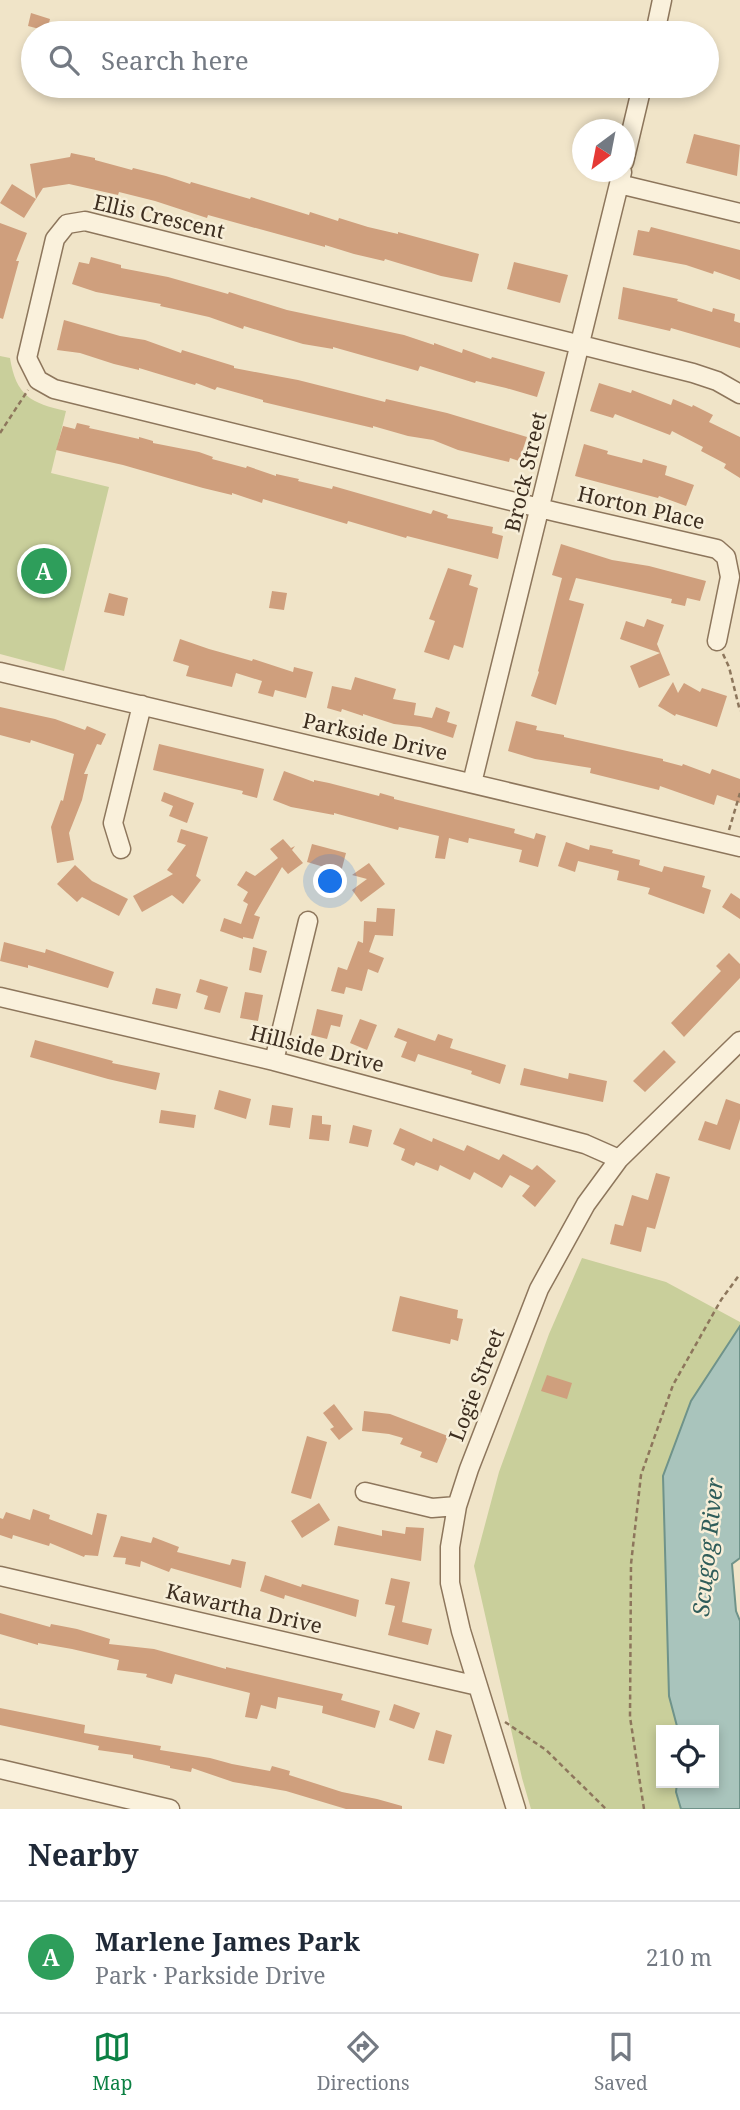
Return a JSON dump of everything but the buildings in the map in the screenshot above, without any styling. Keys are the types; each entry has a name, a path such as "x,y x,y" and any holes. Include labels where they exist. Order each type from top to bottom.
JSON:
{"street":[{"path":"658,21 662,0"},
{"path":"635,119 639,98"},
{"name":"Brock Street","path":"472,783 620,182"},
{"path":"635,182 740,213"},
{"name":"Ellis Crescent","path":"38,380 27,358 55,239 68,224 85,221 693,373 717,381 740,394"},
{"path":"38,380 54,389 541,507"},
{"name":"Horton Place","path":"541,507 717,549 726,557 730,577 717,641"},
{"name":"Parkside Drive","path":"0,672 732,846"},
{"path":"121,849 113,823 142,705"},
{"path":"274,1061 309,921"},
{"name":"Hillside Drive","path":"0,997 274,1061 584,1144 619,1159"},
{"name":"Logie Street","path":"516,1809 461,1631 450,1583 450,1547 457,1506 540,1289 586,1204 619,1159 740,1041"},
{"path":"365,1492 432,1508 457,1506"},
{"name":"Kawartha Drive","path":"0,1576 478,1686"},
{"path":"0,1769 170,1809"}],"path":[{"path":"0,433 27,391 38,380"},
{"path":"717,641 729,667 740,711"},
{"path":"732,846 740,793"},
{"path":"644,1809 630,1717 631,1564 641,1475 673,1385 721,1300 740,1274"},
{"path":"485,1709 535,1740 606,1809"}],"green space":[{"path":"0,356 10,358 16,381 27,396 43,405 66,411 51,473 109,487 64,671 0,654"},
{"path":"582,1258 666,1282 740,1322 740,1326 691,1401 663,1476 669,1696 677,1725 656,1725 656,1788 676,1788 681,1809 531,1809 522,1778 474,1566 499,1472 549,1334"}],"water":[{"name":"Scugog River","path":"740,1326 740,1558 732,1564 736,1611 740,1621 740,1809 681,1809 676,1792 676,1788 719,1788 719,1725 677,1725 669,1696 663,1476 691,1401"}],"place":[{"name":"Marlene James Park","path":"44,571"}]}
